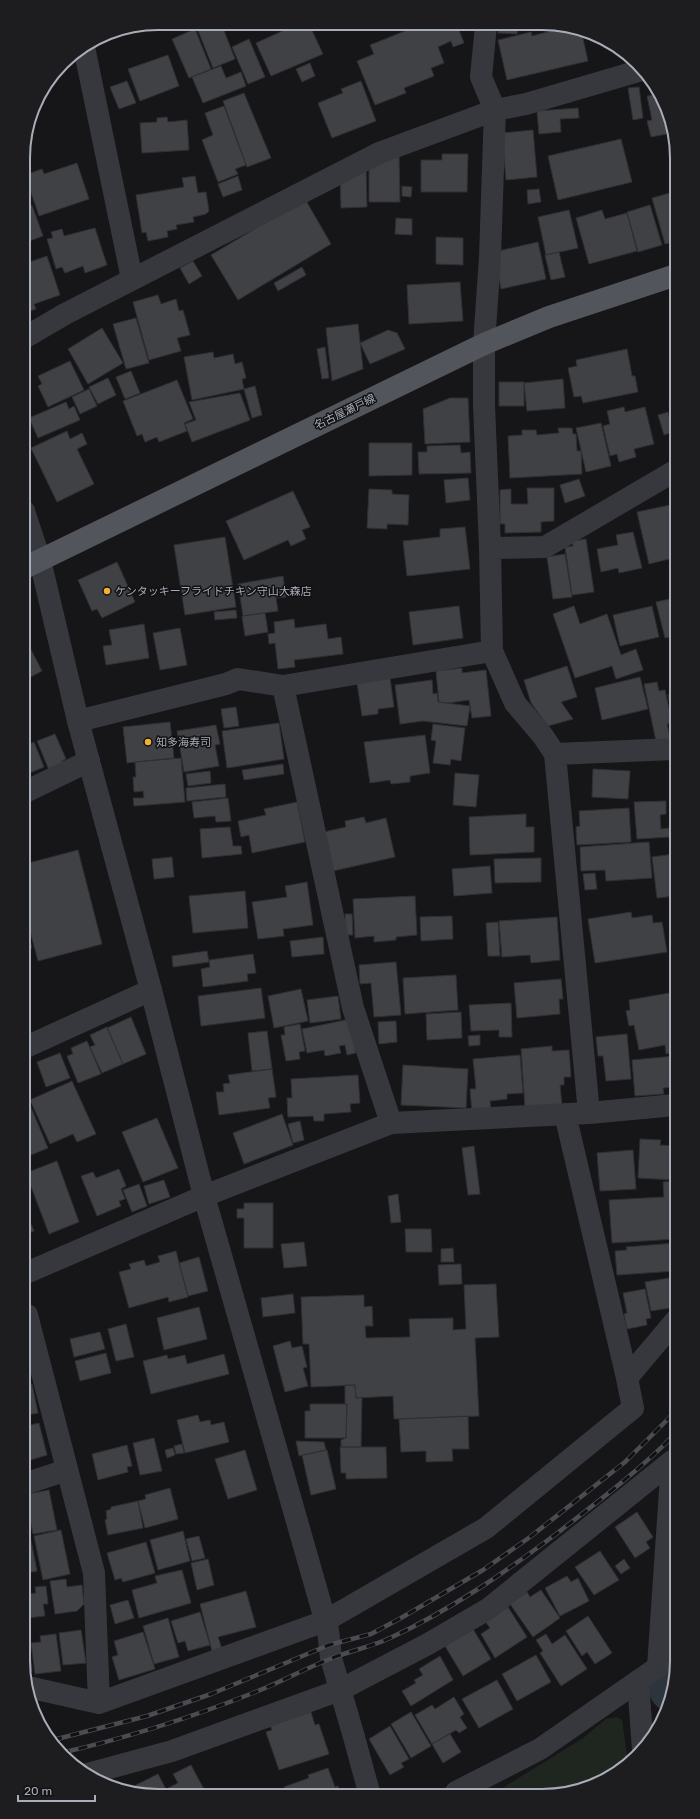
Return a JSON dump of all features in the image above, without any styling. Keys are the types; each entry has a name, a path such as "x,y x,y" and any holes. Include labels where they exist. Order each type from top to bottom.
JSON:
{"main road":[{"name":"名古屋瀬戸線","path":"32,564 484,344 549,317 670,277"}],"street":[{"path":"486,30 481,77 495,110 490,257 484,344 484,405 490,548 492,651 515,703 543,736 555,754 589,1113"},
{"path":"85,53 132,279"},
{"path":"30,334 65,314 132,279 378,153 495,110 526,104 636,72"},
{"path":"490,548 545,548 670,474"},
{"path":"30,551 32,564 78,721 151,990 204,1196 328,1630 331,1658 368,1789"},
{"path":"78,721 226,684 238,679 283,686 492,651"},
{"path":"283,686 353,1008 391,1123"},
{"path":"555,754 670,750"},
{"path":"30,790 89,761"},
{"path":"30,1045 151,990"},
{"path":"30,1271 204,1196 391,1123 589,1113 670,1105"},
{"path":"33,1688 99,1703 325,1621 486,1528 633,1408 565,1114"},
{"path":"627,1378 670,1327"},
{"path":"30,1330 94,1573 99,1703"},
{"path":"94,1772 172,1751 340,1690 488,1609 670,1463"},
{"path":"30,1482 67,1470"},
{"path":"462,1789 540,1749 667,1661 670,1541"},
{"path":"638,1681 642,1739"}],"shaded area":[{"path":"617,1717 622,1720 627,1757 620,1763 606,1772 575,1785 542,1789 501,1789 583,1738 606,1719"}],"building":[{"path":"195,30 211,69 189,78 172,39"},
{"path":"198,30 224,30 235,59 213,68"},
{"path":"285,30 312,30 323,54 271,76 256,43"},
{"path":"408,30 459,30 464,43 453,47 451,41 438,47 444,63 431,68 434,76 404,88 406,93 375,105 357,61 374,54 370,45"},
{"path":"498,30 518,30 517,34 498,33"},
{"path":"552,31 567,32 583,37 588,61 507,80 498,40 531,32 532,36"},
{"path":"249,39 265,77 248,84 232,47"},
{"path":"168,55 179,86 140,101 128,69"},
{"path":"310,63 315,76 302,82 296,69"},
{"path":"221,66 226,78 241,72 246,86 203,103 192,77"},
{"path":"127,81 136,103 119,109 110,87"},
{"path":"361,81 376,121 332,138 318,103 343,93 341,89"},
{"path":"639,87 643,118 633,120 628,88"},
{"path":"244,93 271,158 247,167 223,101"},
{"path":"654,95 666,125 668,134 651,137 647,121 652,120 647,96"},
{"path":"224,106 246,165 235,169 238,174 218,182 202,140 213,135 205,113"},
{"path":"578,108 579,118 560,119 561,132 539,134 537,111"},
{"path":"167,117 168,122 187,120 189,150 142,153 140,123 157,122 157,118"},
{"path":"533,130 537,177 506,180 502,133"},
{"path":"621,139 632,182 558,200 548,156"},
{"path":"399,154 400,202 369,202 369,159"},
{"path":"442,154 468,154 467,192 421,192 421,160 442,160"},
{"path":"77,163 89,199 39,216 30,190 30,173 42,169 44,174"},
{"path":"366,169 367,207 341,208 340,175"},
{"path":"195,176 198,193 206,192 209,211 206,214 193,217 194,222 176,225 177,229 167,231 168,237 148,241 146,232 142,233 136,195 184,187 182,178"},
{"path":"238,176 242,190 223,197 218,184"},
{"path":"402,186 412,187 411,197 402,196"},
{"path":"539,189 541,202 528,204 527,190"},
{"path":"670,193 670,243 665,244 652,198"},
{"path":"305,199 331,244 238,300 211,255"},
{"path":"32,205 43,236 30,241 30,206"},
{"path":"650,205 662,245 638,252 627,212"},
{"path":"569,210 578,248 546,255 538,217"},
{"path":"602,210 605,219 627,213 637,251 589,264 576,218"},
{"path":"396,218 412,219 412,235 395,234"},
{"path":"95,228 107,265 85,273 83,266 65,273 62,267 56,269 47,239 53,238 51,232 62,229 64,236"},
{"path":"436,237 463,238 463,265 436,264"},
{"path":"538,242 546,279 501,289 494,252"},
{"path":"559,252 565,277 551,280 545,255"},
{"path":"47,256 60,295 34,304 36,309 30,311 30,262"},
{"path":"193,261 202,276 189,284 180,268"},
{"path":"302,267 306,275 278,291 274,283"},
{"path":"460,282 463,321 409,324 407,285"},
{"path":"158,295 161,304 176,299 179,311 183,310 190,335 177,338 181,351 149,360 133,302"},
{"path":"136,318 149,363 126,369 113,324"},
{"path":"358,324 363,369 332,381 326,328"},
{"path":"102,328 123,363 88,384 68,349"},
{"path":"388,330 397,333 405,349 370,364 360,343"},
{"path":"325,347 329,378 322,379 317,349"},
{"path":"627,349 632,376 635,376 638,392 583,403 581,396 574,397 568,368 577,366 576,360"},
{"path":"213,352 214,358 233,354 235,364 242,362 246,378 242,379 244,389 192,400 184,357"},
{"path":"70,361 84,390 48,407 38,386 42,384 38,376"},
{"path":"131,371 140,393 125,399 116,377"},
{"path":"108,378 116,395 98,404 89,387"},
{"path":"563,379 565,408 527,411 524,383"},
{"path":"177,380 193,419 184,423 187,431 159,442 157,437 145,442 142,434 137,436 123,401"},
{"path":"499,382 524,382 524,406 499,406"},
{"path":"255,386 262,415 252,418 244,389"},
{"path":"89,389 97,406 80,414 72,397"},
{"path":"240,393 250,420 192,442 185,424 196,420 189,402"},
{"path":"450,398 468,398 470,442 425,444 423,409"},
{"path":"66,402 69,409 74,406 80,420 38,438 30,418"},
{"path":"624,407 625,412 645,407 654,444 634,449 636,457 619,462 617,454 610,456 603,426 610,424 607,411"},
{"path":"668,412 670,420 670,433 664,435 658,415"},
{"path":"601,423 611,466 586,472 576,428"},
{"path":"558,428 572,428 573,434 576,434 577,451 581,451 582,474 510,478 508,436 522,435 522,430 536,430 537,435 559,433"},
{"path":"67,431 70,439 82,433 87,444 77,449 94,484 57,502 31,448"},
{"path":"369,443 412,443 412,475 369,476"},
{"path":"460,445 461,453 470,452 471,473 419,474 418,452 427,452 427,446"},
{"path":"468,478 470,500 446,503 444,480"},
{"path":"579,479 585,496 565,503 560,485"},
{"path":"527,488 554,488 554,521 541,522 541,532 505,533 505,524 500,524 500,490 511,489 511,504 528,504"},
{"path":"369,489 392,490 392,494 409,495 408,525 387,524 387,529 367,528"},
{"path":"293,491 310,527 302,530 306,539 291,546 288,540 244,560 226,521"},
{"path":"670,505 670,564 669,559 649,564 637,512"},
{"path":"465,527 470,569 407,576 403,541 440,537 440,529"},
{"path":"633,532 642,568 619,573 618,568 601,572 597,549 618,545 616,535"},
{"path":"225,537 236,607 185,615 174,545"},
{"path":"586,539 594,592 572,595 565,547 573,546 572,541"},
{"path":"565,554 572,597 553,599 547,557"},
{"name":"ケンタッキーフライドチキン守山大森店","path":"117,562 135,602 102,618 97,609 92,611 78,580"},
{"path":"283,576 286,597 276,598 278,611 243,616 238,584"},
{"path":"670,599 670,637 665,638 656,602"},
{"path":"459,606 463,638 413,645 409,612"},
{"path":"574,606 580,624 607,614 621,655 636,649 643,670 616,679 612,666 575,678 553,614"},
{"path":"652,606 659,637 620,646 613,615"},
{"path":"236,610 237,618 215,620 214,612"},
{"path":"265,613 268,632 245,636 242,616"},
{"path":"294,619 295,628 326,624 328,639 341,637 343,654 294,660 295,667 278,669 275,643 269,644 268,634 275,633 274,622"},
{"path":"144,624 149,658 106,665 103,646 112,645 109,630"},
{"path":"180,628 187,665 160,670 153,633"},
{"path":"30,648 42,671 30,677"},
{"path":"567,666 577,697 561,702 573,719 548,726 531,703 524,680"},
{"path":"462,668 462,673 486,670 491,716 472,718 469,700 448,703 439,702 436,671"},
{"path":"640,677 648,709 602,720 595,688"},
{"path":"390,678 394,707 378,709 378,714 362,716 357,683"},
{"path":"432,680 433,694 437,693 438,702 470,706 467,726 423,721 400,724 395,685"},
{"path":"657,682 659,691 665,690 670,714 670,723 667,724 670,743 657,746 644,684"},
{"path":"668,695 670,695 670,705"},
{"path":"236,707 239,726 224,728 221,709"},
{"name":"知多海寿司","path":"170,722 174,758 127,763 123,727"},
{"path":"279,723 284,759 227,768 222,731"},
{"path":"433,724 465,728 461,761 451,759 450,765 433,763 436,741 431,740"},
{"path":"216,725 220,744 215,745 219,766 184,772 177,731"},
{"path":"55,734 66,759 62,761 65,769 51,775 37,741"},
{"path":"425,735 430,773 410,776 410,782 391,784 390,780 370,783 364,742"},
{"path":"34,742 44,767 30,773 30,744"},
{"path":"181,758 185,802 134,806 133,798 144,798 143,791 134,792 133,777 136,777 135,762"},
{"path":"283,764 284,774 244,780 242,770"},
{"path":"593,769 630,771 628,799 592,797"},
{"path":"210,771 211,783 188,786 186,774"},
{"path":"455,773 479,775 476,807 453,805"},
{"path":"225,784 226,797 187,801 186,788"},
{"path":"228,798 231,821 216,822 215,816 194,818 192,802"},
{"path":"666,801 666,814 660,815 661,829 669,828 670,837 637,839 634,802"},
{"path":"297,802 305,842 252,853 249,835 241,837 238,821 266,815 264,809"},
{"path":"629,808 631,842 577,845 576,827 580,826 579,811"},
{"path":"526,814 526,827 534,827 534,852 470,855 469,817"},
{"path":"364,817 366,823 386,818 395,857 333,871 324,832 346,827 345,821"},
{"path":"230,827 233,846 241,846 242,854 202,858 200,829"},
{"path":"649,842 652,878 606,881 605,870 581,871 580,847"},
{"path":"78,850 102,944 38,961 30,931 30,863"},
{"path":"670,855 670,897 657,898 652,857"},
{"path":"172,857 174,877 154,879 152,859"},
{"path":"541,858 541,882 495,883 494,859"},
{"path":"490,866 492,893 454,896 452,869"},
{"path":"595,873 597,889 585,890 583,874"},
{"path":"307,882 313,925 283,929 284,936 258,939 252,902 287,897 285,886"},
{"path":"245,891 248,928 193,933 189,896"},
{"path":"415,896 417,935 396,937 396,940 374,942 374,936 355,938 353,899"},
{"path":"631,912 632,918 652,915 653,923 662,922 667,952 595,963 588,919"},
{"path":"345,914 352,914 353,935 345,935"},
{"path":"452,916 453,939 421,941 420,917"},
{"path":"557,917 560,960 531,963 530,955 502,957 499,921"},
{"path":"498,922 500,956 488,956 486,923"},
{"path":"323,937 324,954 292,957 290,941"},
{"path":"207,951 209,962 173,967 172,956"},
{"path":"253,954 256,973 247,974 248,981 203,987 201,969 210,967 209,960"},
{"path":"396,962 401,1015 374,1017 371,983 360,984 359,965"},
{"path":"456,975 458,1010 405,1014 403,978"},
{"path":"561,979 563,999 559,999 560,1014 517,1018 514,983"},
{"path":"261,988 265,1018 201,1026 198,996"},
{"path":"301,989 308,1021 274,1028 268,996"},
{"path":"670,993 670,1053 666,1054 665,1045 639,1050 634,1025 629,1026 626,1011 630,1010 629,1000"},
{"path":"338,996 341,1019 310,1023 307,1000"},
{"path":"511,1003 512,1037 499,1037 499,1030 471,1031 469,1005"},
{"path":"461,1012 462,1038 427,1040 426,1014"},
{"path":"131,1017 146,1054 123,1064 107,1028"},
{"path":"350,1019 356,1053 347,1055 345,1045 339,1046 341,1053 325,1056 324,1050 307,1053 302,1029"},
{"path":"396,1021 397,1042 379,1044 378,1022"},
{"path":"300,1024 305,1051 299,1052 300,1059 286,1061 281,1035 285,1035 284,1027"},
{"path":"107,1027 123,1064 102,1073 90,1047 95,1045 90,1035"},
{"path":"267,1031 272,1069 252,1071 248,1033"},
{"path":"627,1034 631,1079 606,1081 603,1056 598,1056 596,1037"},
{"path":"480,1035 480,1045 469,1046 468,1036"},
{"path":"87,1041 101,1074 78,1083 67,1056 73,1054 71,1048"},
{"path":"552,1046 552,1051 569,1050 571,1077 564,1077 564,1085 560,1085 562,1105 525,1108 521,1049"},
{"path":"60,1053 70,1078 46,1087 37,1062"},
{"path":"520,1055 523,1093 507,1094 507,1099 490,1101 491,1112 472,1113 470,1089 476,1089 473,1059"},
{"path":"670,1056 670,1087 663,1088 664,1094 635,1096 632,1060"},
{"path":"403,1065 468,1069 466,1108 401,1105"},
{"path":"272,1069 276,1097 268,1098 270,1108 219,1115 216,1092 224,1092 223,1084 230,1083 228,1075"},
{"path":"358,1075 360,1103 350,1104 351,1112 324,1114 324,1121 314,1121 313,1116 288,1117 287,1098 292,1098 291,1079"},
{"path":"72,1081 96,1134 77,1142 73,1134 50,1144 30,1100"},
{"path":"30,1105 48,1148 30,1155"},
{"path":"282,1114 293,1145 244,1164 233,1133"},
{"path":"157,1118 178,1168 143,1182 122,1132"},
{"path":"300,1121 304,1140 293,1143 288,1124"},
{"path":"640,1139 661,1140 660,1145 670,1146 670,1180 638,1178"},
{"path":"474,1146 480,1194 468,1195 462,1148"},
{"path":"633,1150 636,1189 600,1191 597,1153"},
{"path":"57,1161 79,1222 49,1234 30,1184 30,1171"},
{"path":"119,1169 126,1186 121,1189 125,1199 119,1201 121,1206 97,1216 81,1176 93,1172 96,1178"},
{"path":"164,1180 170,1197 149,1204 144,1186"},
{"path":"670,1181 670,1239 612,1243 609,1200 664,1197 663,1182"},
{"path":"139,1184 147,1206 132,1212 123,1190"},
{"path":"398,1194 401,1222 391,1223 388,1196"},
{"path":"244,1203 273,1203 273,1248 244,1248 244,1218 237,1218 237,1209 244,1209"},
{"path":"30,1222 34,1231 30,1232"},
{"path":"405,1229 431,1229 432,1252 406,1252"},
{"path":"304,1242 307,1266 284,1268 281,1244"},
{"path":"670,1243 670,1271 617,1275 615,1251 627,1250 626,1247"},
{"path":"453,1248 454,1262 441,1262 441,1249"},
{"path":"176,1251 188,1297 169,1302 168,1297 129,1308 119,1272 131,1269 129,1264 144,1260 146,1266 160,1262 158,1256"},
{"path":"199,1257 208,1291 188,1296 179,1263"},
{"path":"461,1264 462,1284 439,1285 438,1265"},
{"path":"670,1278 670,1308 651,1311 645,1282"},
{"path":"496,1284 499,1337 475,1338 479,1416 394,1419 393,1396 356,1398 355,1385 311,1387 309,1344 303,1344 301,1297 364,1295 364,1307 372,1306 373,1326 365,1326 366,1338 410,1337 409,1319 453,1318 453,1330 466,1329 464,1285"},
{"path":"645,1289 651,1318 646,1319 647,1325 627,1329 624,1314 627,1313 623,1293"},
{"path":"293,1294 295,1313 263,1317 261,1298"},
{"path":"199,1307 207,1339 164,1350 157,1318"},
{"path":"126,1324 134,1357 116,1361 108,1329"},
{"path":"100,1332 105,1349 74,1357 70,1339"},
{"path":"290,1341 292,1348 302,1346 307,1367 303,1368 308,1386 285,1392 273,1346"},
{"path":"106,1353 111,1373 80,1381 75,1361"},
{"path":"224,1354 229,1374 151,1394 143,1361 167,1355 168,1359 185,1355 187,1364"},
{"path":"30,1384 32,1384 38,1413 30,1414"},
{"path":"345,1385 355,1385 356,1398 362,1397 361,1447 341,1447 341,1440 346,1438 347,1404 345,1404"},
{"path":"310,1404 347,1404 346,1438 305,1438 305,1411 310,1411"},
{"path":"198,1415 200,1422 210,1420 211,1425 224,1422 229,1442 185,1453 177,1420"},
{"path":"468,1416 469,1449 452,1449 453,1461 426,1462 426,1451 401,1452 399,1419"},
{"path":"39,1423 47,1455 30,1460 30,1425"},
{"path":"154,1438 162,1471 140,1475 133,1443"},
{"path":"296,1441 324,1442 326,1450 299,1456"},
{"path":"182,1444 184,1453 176,1454 174,1446"},
{"path":"127,1445 132,1466 127,1467 128,1472 98,1480 92,1454"},
{"path":"340,1447 386,1447 387,1478 346,1479 346,1473 341,1473"},
{"path":"173,1448 175,1455 167,1458 165,1450"},
{"path":"245,1450 257,1490 228,1499 215,1459"},
{"path":"327,1450 336,1489 311,1495 302,1455"},
{"path":"170,1488 178,1519 145,1528 138,1501 146,1499 145,1495"},
{"path":"49,1490 57,1530 33,1534 30,1519 30,1493"},
{"path":"138,1501 143,1528 108,1535 105,1520 107,1519 106,1511 111,1509 111,1507"},
{"path":"637,1512 653,1537 646,1542 650,1548 635,1558 615,1527"},
{"path":"61,1530 70,1574 43,1580 34,1536"},
{"path":"183,1531 190,1561 158,1570 150,1540"},
{"path":"30,1536 37,1571 30,1572"},
{"path":"199,1536 205,1558 192,1561 186,1539"},
{"path":"146,1542 155,1573 123,1582 121,1578 115,1580 107,1553"},
{"path":"600,1551 619,1580 594,1595 575,1567"},
{"path":"208,1559 214,1585 197,1590 191,1563"},
{"path":"624,1559 630,1568 621,1574 615,1566"},
{"path":"182,1570 191,1603 139,1618 132,1590 157,1583 155,1576"},
{"path":"567,1576 571,1582 578,1578 589,1601 560,1616 545,1588"},
{"path":"66,1579 67,1587 82,1585 84,1604 77,1611 55,1614 50,1581"},
{"path":"46,1586 48,1604 43,1604 45,1616 30,1618 30,1594 36,1593 35,1587"},
{"path":"541,1590 560,1618 533,1637 510,1604 527,1592 530,1597"},
{"path":"246,1591 256,1627 218,1637 222,1649 212,1651 200,1604"},
{"path":"128,1600 134,1618 115,1624 110,1605"},
{"path":"508,1607 527,1637 495,1658 481,1634 490,1628 485,1621"},
{"path":"200,1612 210,1645 188,1651 185,1641 178,1643 171,1621"},
{"path":"588,1616 612,1653 595,1664 587,1652 582,1656 566,1631"},
{"path":"168,1618 179,1657 154,1664 143,1626"},
{"path":"473,1629 491,1659 463,1676 445,1646"},
{"path":"81,1630 86,1663 63,1665 59,1633"},
{"path":"143,1632 155,1669 119,1680 112,1657 118,1655 114,1641"},
{"path":"56,1634 61,1671 35,1674 31,1643 41,1642 40,1636"},
{"path":"546,1634 552,1644 565,1635 587,1669 561,1686 540,1653 543,1651 536,1640"},
{"path":"30,1652 32,1671 31,1671"},
{"path":"536,1655 551,1682 517,1701 502,1674"},
{"path":"440,1656 453,1680 411,1706 402,1691 416,1683 414,1680 423,1675 419,1669"},
{"path":"497,1680 513,1709 479,1728 462,1699"},
{"path":"454,1697 464,1714 460,1717 467,1728 459,1733 456,1730 432,1744 415,1715 432,1705 435,1709"},
{"path":"311,1712 315,1725 319,1724 329,1754 279,1770 266,1732 272,1730 270,1725"},
{"path":"411,1712 431,1746 411,1758 391,1724"},
{"path":"390,1726 409,1759 401,1763 404,1767 390,1775 369,1739"},
{"path":"450,1734 461,1752 443,1763 432,1744"},
{"path":"191,1765 204,1789 169,1789 178,1783 173,1774"},
{"path":"328,1768 335,1787 338,1786 339,1789 285,1789 284,1787 309,1778 308,1775"},
{"path":"158,1774 166,1789 141,1788 132,1787"}],"railway":[{"path":"56,1739 147,1716 211,1694 329,1645 371,1634 483,1570 530,1537 625,1462 670,1417"},
{"path":"67,1752 134,1734 206,1711 263,1689 330,1659 383,1641 413,1627 478,1589 540,1546 620,1484 670,1439"}],"place":[{"name":"ケンタッキーフライドチキン守山大森店","path":"107,591"},
{"name":"知多海寿司","path":"148,742"}]}
